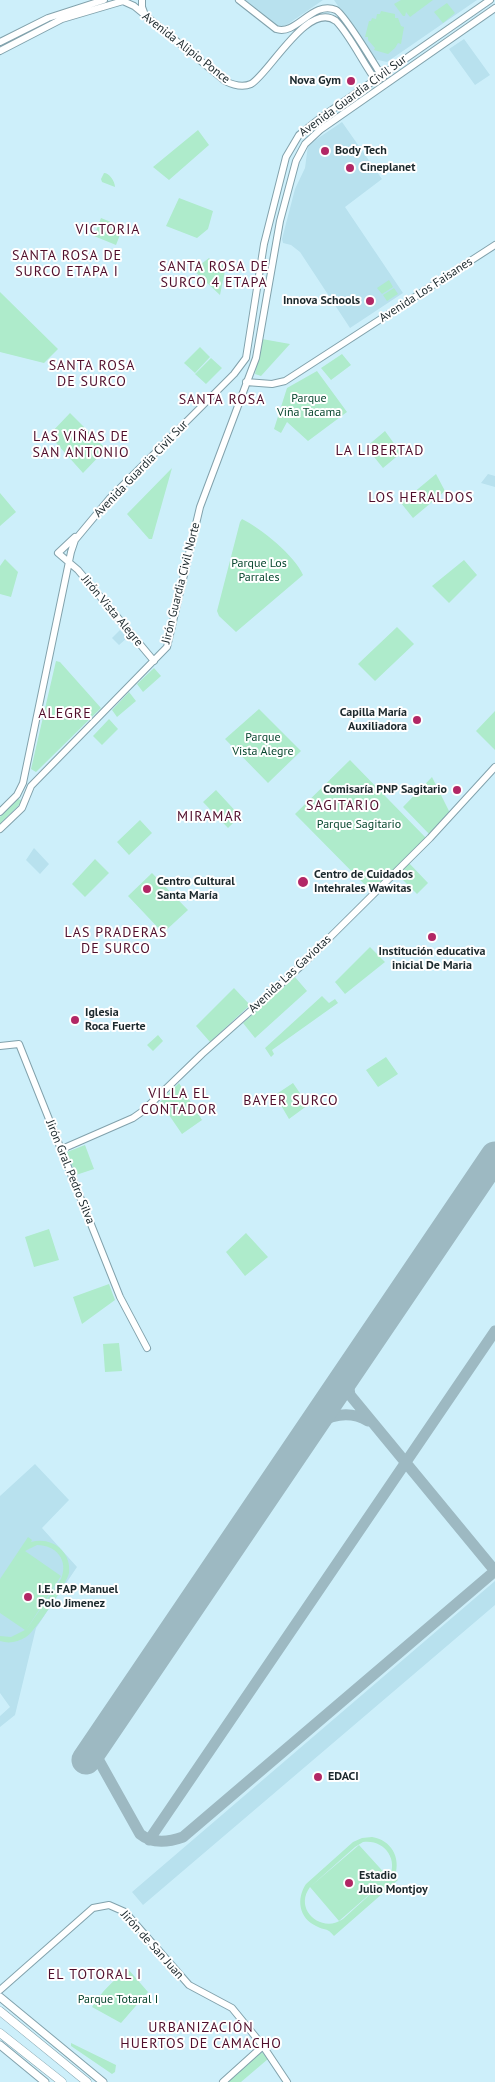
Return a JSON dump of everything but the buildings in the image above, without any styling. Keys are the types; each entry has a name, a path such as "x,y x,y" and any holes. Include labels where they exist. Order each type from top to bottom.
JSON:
{"highway":[{"path":"0,2011 87,2082"},
{"path":"0,2033 62,2082"}],"main road":[{"path":"0,42 48,18 104,0"},
{"path":"142,0 143,12 146,18"},
{"path":"239,0 285,37 285,43"},
{"name":"Avenida Guardia Civil Sur","path":"0,812 20,790 30,755 75,540 110,498 242,365 247,354 264,244 286,157 292,144 303,131 391,67 490,0"},
{"name":"Avenida Alipio Ponce","path":"0,51 62,19 118,1 128,2 225,81 237,86 247,85 256,80 285,43 313,19 323,16 332,18 340,26 380,87"},
{"path":"276,29 281,30 290,27 314,11 323,8 335,10 344,19 387,83"},
{"name":"Avenida Guardia Civil Sur","path":"268,290 288,193 302,148 320,130 495,8"},
{"path":"462,19 468,26"},
{"path":"376,67 386,69 391,67"},
{"path":"264,244 276,246"},
{"name":"Avenida Los Faisanes","path":"246,382 272,384 285,381 495,245"},
{"path":"258,289 268,290"},
{"name":"Jirón Guardia Civil Norte","path":"0,829 22,808 31,786 154,661 168,644 200,507 256,358 268,290"},
{"name":"Avenida Guardia Civil Sur","path":"69,562 58,553 88,525"},
{"name":"Jirón Vista Alegre","path":"69,562 154,661"},
{"name":"Avenida Las Gaviotas","path":"62,1149 133,1118 143,1111 202,1054 301,966 430,838 495,766"},
{"name":"Jirón Gral. Pedro Silva","path":"0,1046 18,1044 122,1300 147,1348"},
{"name":"Jirón de San Juan","path":"0,1990 94,1908 109,1906 125,1912 179,1975 197,1990 232,2008 263,2046 287,2082"},
{"path":"0,1997 103,2082"},
{"path":"0,2045 45,2082"},
{"path":"223,2082 263,2046"}],"shaded area":[{"path":"243,0 323,0 288,24 278,28"},
{"path":"334,0 477,0 387,62 374,59"},
{"path":"464,39 490,75 475,85 449,49"},
{"path":"342,122 382,179 345,207 403,293 350,328 300,252 291,245 283,243 282,239 295,189 305,168 308,145"},
{"path":"488,474 495,476 495,487 481,483"},
{"path":"120,630 127,638 119,645 112,638"},
{"path":"34,848 49,864 40,874 26,860"},
{"name":"I.E. FAP Manuel Polo Jimenez","path":"35,1464 69,1500 42,1528 77,1567 36,1628 15,1715 0,1727 0,1716 10,1707 0,1693 0,1496"},
{"path":"495,1581 495,1605 143,1905 132,1892"}],"green space":[{"path":"401,0 433,0 410,17 406,12 405,16 403,16 394,4"},
{"path":"447,3 455,13 443,23 434,12"},
{"path":"381,11 395,14 395,18 398,18 401,26 404,27 401,44 398,43 388,54 374,50 375,48 368,40 368,37 365,37 369,21 372,18 376,19 377,14 380,14"},
{"path":"198,130 209,145 169,180 153,167"},
{"path":"104,173 108,174 115,187 102,182 101,179"},
{"path":"179,198 213,211 208,229 197,238 166,226"},
{"path":"101,218 123,227 116,245 94,236"},
{"path":"209,258 214,263 226,266 220,295 193,270"},
{"path":"389,280 393,287 382,294 377,288"},
{"path":"394,288 398,294 387,301 383,295"},
{"path":"0,292 58,349 44,363 0,352"},
{"path":"262,339 290,344 261,376 255,374"},
{"path":"200,347 210,357 195,373 184,363"},
{"path":"342,354 351,365 331,380 321,368"},
{"path":"211,358 222,368 206,384 195,374"},
{"name":"Parque Viña Tacama","path":"317,371 347,412 308,441 287,422 281,433 274,429 287,388"},
{"path":"70,413 106,449 83,473 49,435"},
{"path":"385,431 401,453 383,468 366,447"},
{"path":"172,468 152,539 149,539 127,514"},
{"path":"436,474 445,491 413,518 401,503"},
{"path":"0,493 16,512 0,526"},
{"name":"Parque Los Parrales","path":"242,519 277,543 293,560 303,575 236,632 219,616 217,611"},
{"path":"5,559 18,572 11,597 0,594 0,566"},
{"path":"464,560 477,575 449,603 432,586"},
{"path":"397,627 414,644 375,681 358,664"},
{"path":"56,661 60,662 101,708 36,772 31,769"},
{"path":"154,668 161,676 143,692 137,684"},
{"path":"129,692 136,701 117,717 112,710"},
{"name":"Parque Vista Alegre","path":"259,709 301,751 268,783 225,739"},
{"path":"495,711 495,750 476,731"},
{"path":"109,719 118,729 102,745 93,736"},
{"name":"Parque Sagitario","path":"350,760 427,839 372,892 295,814"},
{"path":"432,777 450,813 430,835 403,807"},
{"path":"216,790 240,816 228,828 203,802"},
{"path":"18,799 21,800 21,803 0,824 0,817"},
{"path":"140,820 152,833 129,855 117,842"},
{"path":"95,859 109,873 85,897 72,884"},
{"path":"409,863 428,883 417,894 397,874"},
{"path":"152,873 188,910 163,933 128,896"},
{"path":"370,947 385,962 345,994 335,982"},
{"path":"295,977 307,991 255,1038 243,1023"},
{"path":"234,988 250,1005 210,1042 196,1026"},
{"path":"322,996 329,1003 335,999 338,1003 272,1050 274,1054 271,1057 265,1048"},
{"path":"158,1035 163,1041 153,1051 147,1045"},
{"path":"386,1057 398,1074 378,1087 366,1070"},
{"path":"179,1083 202,1120 182,1134 160,1102"},
{"path":"293,1083 308,1105 289,1119 275,1095"},
{"path":"85,1145 94,1169 76,1175 67,1152"},
{"path":"49,1229 59,1260 34,1267 25,1237"},
{"path":"246,1233 268,1257 245,1276 226,1252"},
{"path":"109,1284 115,1300 82,1324 73,1297"},
{"path":"119,1343 122,1371 105,1372 103,1344"},
{"path":"28,1537 32,1540 31,1542 46,1541 59,1547 64,1552 69,1565 67,1578 43,1617 26,1637 13,1642 0,1641 0,1636 11,1637 25,1630 0,1613 0,1579","holes":["37,1545 44,1546 59,1555 62,1560 63,1572 61,1579 26,1630 61,1576 25,1551"]},
{"name":"Estadio Julio Montjoy","path":"372,1837 379,1839 393,1850 397,1862 395,1876 398,1880 334,1936 329,1931 310,1923 301,1908 301,1896 306,1884 353,1842 362,1838","holes":["363,1842 371,1842 383,1847 391,1857 392,1871 389,1878 359,1845 310,1887 355,1847","387,1879 343,1919 339,1921","310,1887 339,1921 327,1924 319,1922 312,1917 307,1911 305,1904"]},
{"name":"Parque Totaral I","path":"128,1969 148,1992 121,2023 92,2007 108,1986"},
{"path":"71,2043 116,2065 115,2072 112,2074 71,2046"},
{"path":"262,2052 268,2059 241,2082 227,2082"}],"taxiway":[{"path":"149,1840 495,1331"},
{"path":"352,1366 348,1383 350,1395 495,1571"},
{"path":"329,1399 341,1393 350,1395"},
{"path":"303,1438 316,1425 332,1417 351,1415 368,1421"},
{"path":"93,1750 140,1834 155,1841 183,1837 495,1571"}],"runway":[{"path":"86,1760 495,1156"}],"place":[{"name":"Nova Gym","path":"351,81"},
{"name":"Body Tech","path":"325,151"},
{"name":"Cineplanet","path":"350,168"},
{"name":"Innova Schools","path":"370,301"},
{"name":"Capilla María Auxiliadora","path":"417,720"},
{"name":"Comisaría PNP Sagitario","path":"457,790"},
{"name":"Centro de Cuidados Intehrales Wawitas","path":"303,882"},
{"name":"Centro Cultural Santa María","path":"147,889"},
{"name":"Institución educativa inicial De Maria","path":"432,937"},
{"name":"Iglesia Roca Fuerte","path":"75,1020"},
{"name":"I.E. FAP Manuel Polo Jimenez","path":"28,1597"},
{"name":"EDACI","path":"318,1777"},
{"name":"Estadio Julio Montjoy","path":"349,1883"}],"district":[{"name":"VICTORIA","path":"108,230"},
{"name":"SANTA ROSA DE SURCO ETAPA I","path":"67,264"},
{"name":"SANTA ROSA DE SURCO 4 ETAPA","path":"214,276"},
{"name":"SANTA ROSA DE SURCO","path":"92,374"},
{"name":"SANTA ROSA","path":"222,400"},
{"name":"LAS VIÑAS DE SAN ANTONIO","path":"81,446"},
{"name":"LA LIBERTAD","path":"380,451"},
{"name":"LOS HERALDOS","path":"421,498"},
{"name":"ALEGRE","path":"65,714"},
{"name":"SAGITARIO","path":"343,806"},
{"name":"MIRAMAR","path":"210,817"},
{"name":"LAS PRADERAS DE SURCO","path":"116,942"},
{"name":"BAYER SURCO","path":"291,1101"},
{"name":"VILLA EL CONTADOR","path":"179,1102"},
{"name":"EL TOTORAL I","path":"95,1975"},
{"name":"URBANIZACIÓN HUERTOS DE CAMACHO","path":"201,2036"}]}
